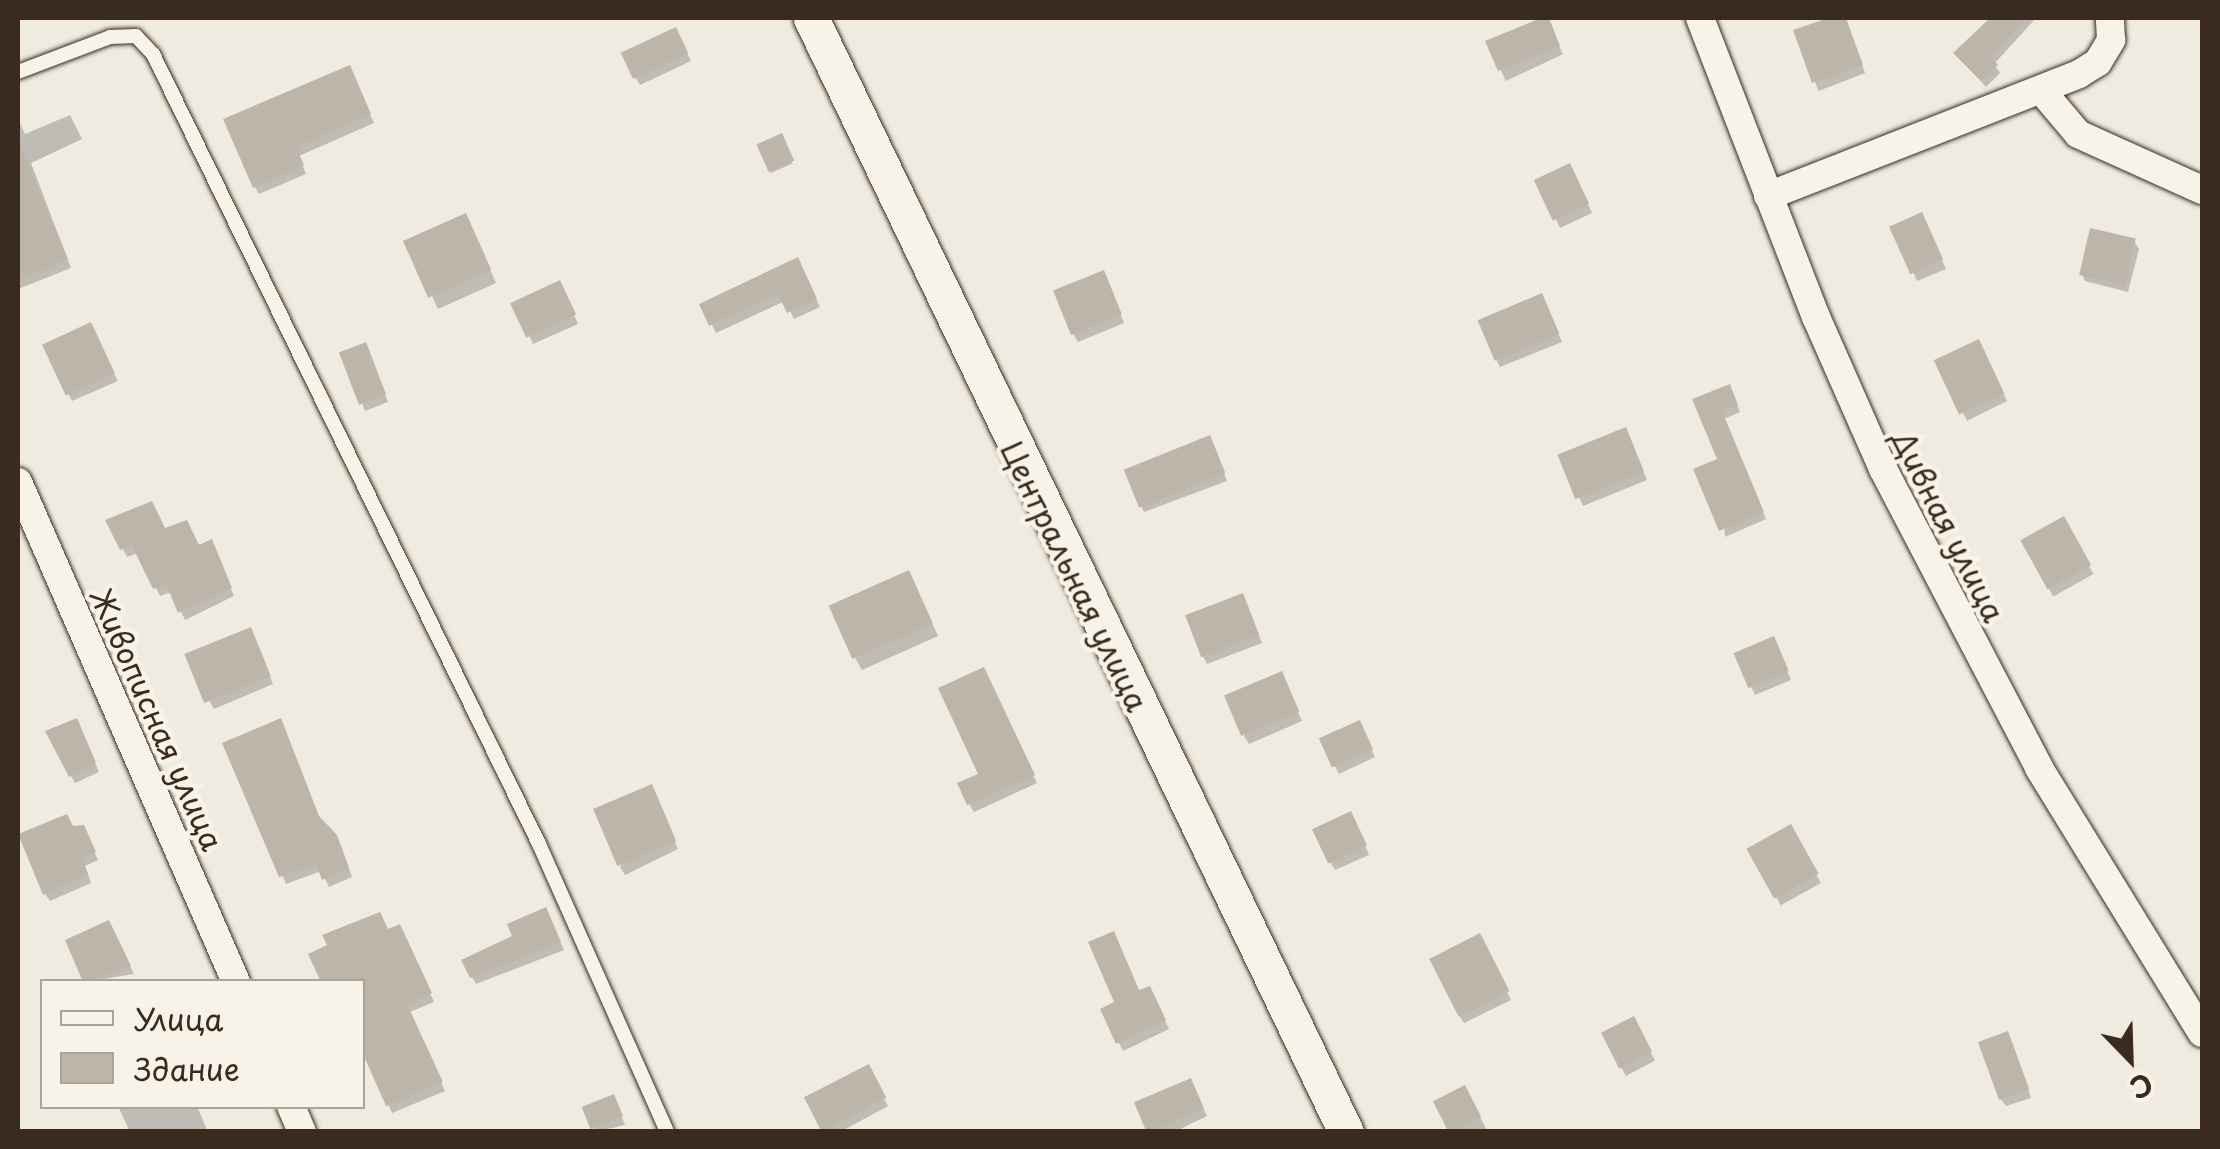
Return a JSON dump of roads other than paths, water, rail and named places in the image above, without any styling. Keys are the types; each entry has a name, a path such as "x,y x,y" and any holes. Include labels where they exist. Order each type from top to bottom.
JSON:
{"street":[{"name":"Центральная улица","path":"811,18 1346,1132"},
{"name":"Дивная улица","path":"1700,18 1848,396 1928,560 2066,814 2202,1033"},
{"path":"1768,196 2041,90 2098,62 2111,40 2110,18"},
{"path":"2041,90 2078,134 2202,190"},
{"name":"Живописная улица","path":"18,482 235,979"}],"lane":[{"path":"18,72 110,37 136,36 153,54 539,844 667,1132"}]}
